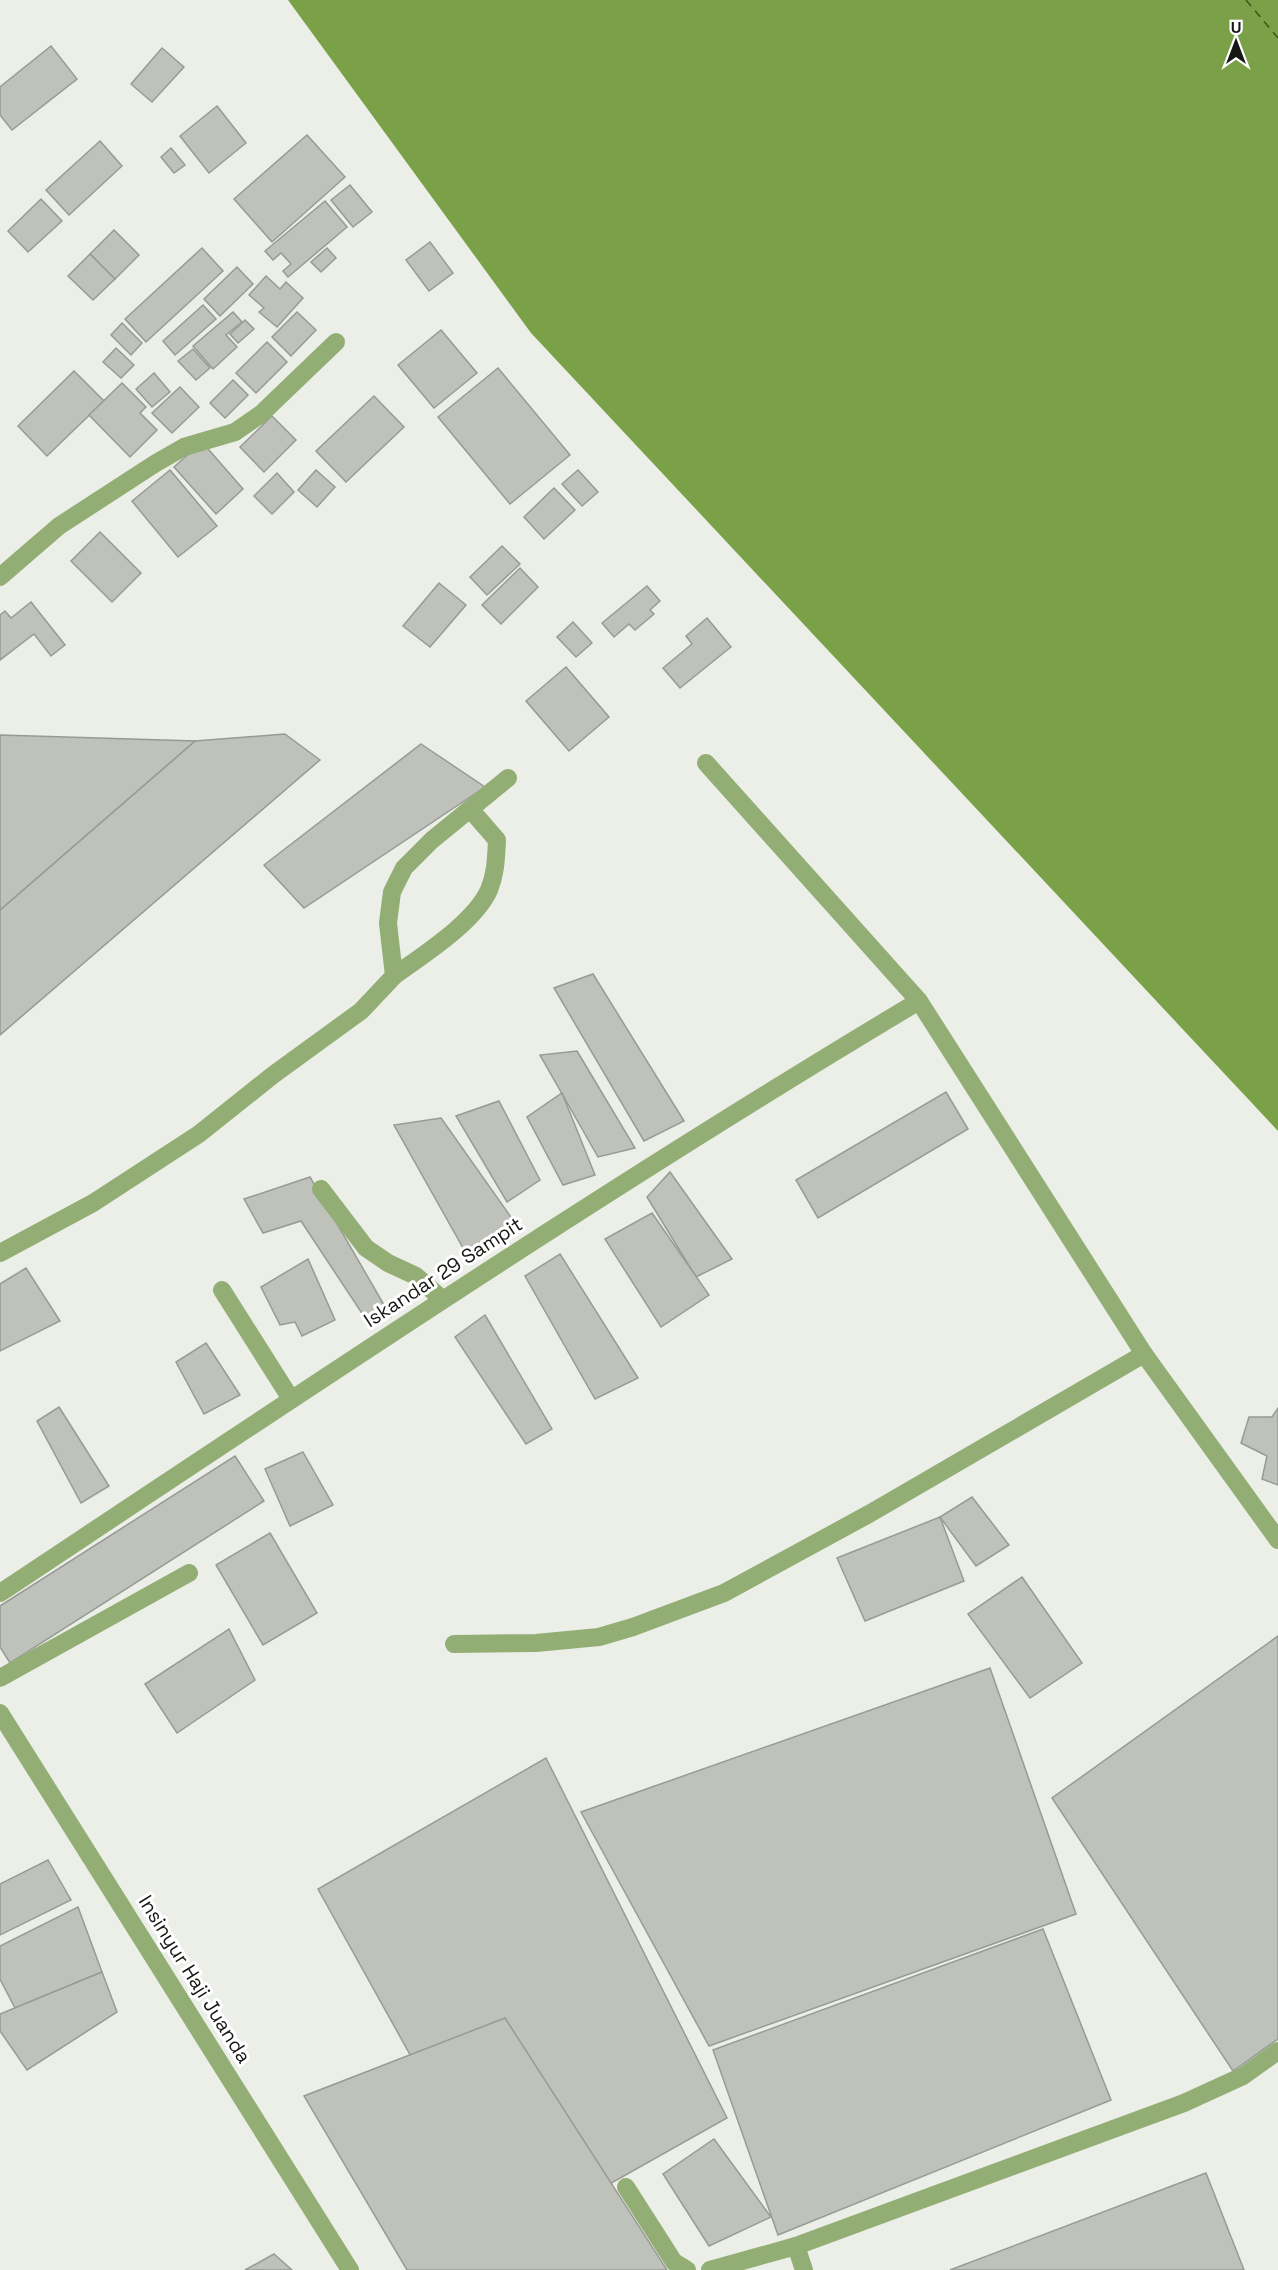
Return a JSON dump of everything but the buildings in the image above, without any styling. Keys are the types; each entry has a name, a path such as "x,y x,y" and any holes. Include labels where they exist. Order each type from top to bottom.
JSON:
{"street":[{"path":"0,577 59,526 156,463 184,447 235,432 261,414 336,342"},
{"path":"706,762 919,1001 1144,1354 1278,1540"},
{"path":"394,976 388,923 396,884 404,868 432,840 508,778"},
{"path":"0,1253 93,1203 199,1134 273,1075 361,1011 394,976 437,945 468,917 488,892 496,868 496,840 470,809"},
{"name":"Iskandar 29 Sampit","path":"0,1593 442,1299 740,1108 919,1001"},
{"path":"321,1189 366,1248 388,1263 416,1276 442,1299"},
{"path":"222,1290 291,1399"},
{"path":"454,1644 536,1642 599,1637 633,1627 724,1593 869,1514 1144,1354"},
{"path":"0,1678 189,1573"},
{"name":"Insinyur Haji Juanda","path":"0,1713 350,2270"},
{"path":"710,2270 796,2246 1184,2103 1243,2076 1278,2050"},
{"path":"626,2187 675,2262 687,2270"},
{"path":"796,2246 804,2270"}],"shaded area":[{"path":"288,0 1278,0 1278,1131 531,333"}],"ferry route":[{"path":"1246,0 1278,38"}]}
